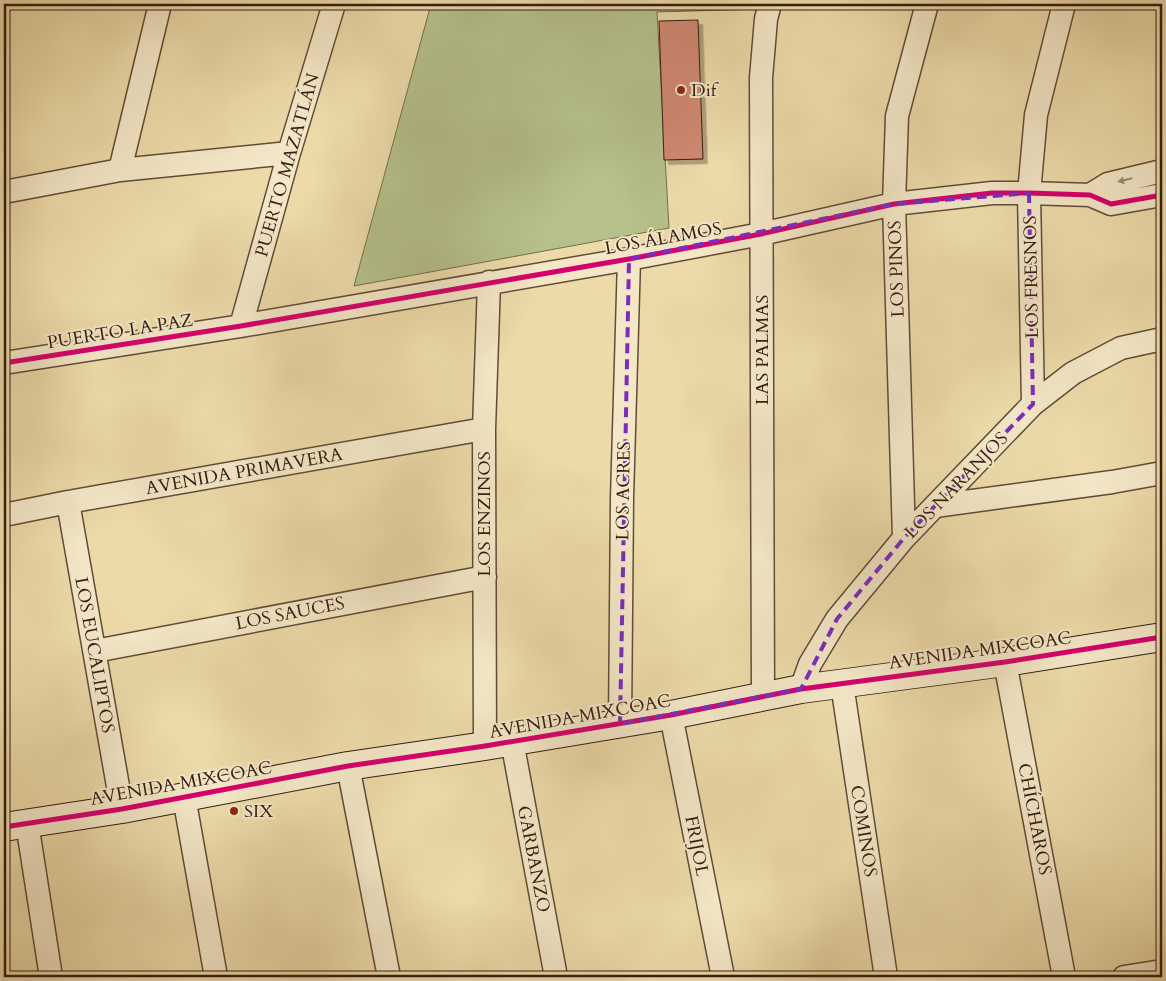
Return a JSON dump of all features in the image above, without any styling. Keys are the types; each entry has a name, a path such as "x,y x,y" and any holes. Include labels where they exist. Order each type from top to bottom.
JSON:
{"street":[{"path":"120,170 160,4"},
{"name":"PUERTO MAZATLÁN","path":"241,326 289,153 334,4"},
{"name":"LAS PALMAS","path":"763,697 762,78 766,19 770,4"},
{"name":"LOS PINOS","path":"904,538 894,204 897,116 927,4"},
{"name":"LOS FRESNOS","path":"1033,404 1029,193 1036,115 1064,4"},
{"path":"4,192 120,170 289,153"},
{"path":"1090,195 1108,184 1162,171"},
{"name":"LOS ÁLAMOS","path":"241,326 629,259 761,234 894,204 992,194 1090,195"},
{"path":"1090,195 1111,204 1162,196"},
{"name":"LOS ACRES","path":"620,724 622,498 629,259"},
{"name":"LOS ENZINOS","path":"485,746 484,429 489,282"},
{"name":"PUERTO LA PAZ","path":"4,364 241,326"},
{"name":"LOS NARANJOS","path":"801,689 810,664 837,619 904,538 1033,404 1074,373 1121,348 1162,339"},
{"name":"AVENIDA PRIMAVERA","path":"4,515 68,502 484,429"},
{"path":"934,506 1112,482 1162,473"},
{"name":"LOS EUCALIPTOS","path":"68,502 122,809"},
{"name":"LOS SAUCES","path":"95,651 485,577"},
{"name":"AVENIDA MIXCOAC","path":"15,825 122,809 348,766 620,724 801,689 1005,662 1162,638"},
{"name":"CHÍCHAROS","path":"1005,662 1064,977"},
{"name":"COMINOS","path":"842,684 886,977"},
{"name":"FRIJOL","path":"672,715 723,977"},
{"name":"GARBANZO","path":"512,741 556,977"},
{"path":"348,766 389,977"},
{"path":"184,797 216,977"},
{"path":"15,825 51,977"},
{"path":"1124,977 1162,971"}],"highlighted area":[{"path":"1029,193 1033,404 904,538 837,619 801,689 620,724 629,259 894,204"}],"green space":[{"path":"431,4 763,4 761,9 657,12 669,228 354,286"}],"building":[{"name":"Dif","path":"698,20 703,159 664,160 659,21"}],"cycle path":[{"path":"4,363 241,326 629,259 761,234 894,204 992,193 1090,195 1111,204 1162,195"},
{"path":"4,827 122,809 348,766 485,746 671,715 801,689 1005,662 1162,637"}],"place":[{"name":"Dif","path":"681,90"},
{"name":"SIX","path":"234,811"}]}
